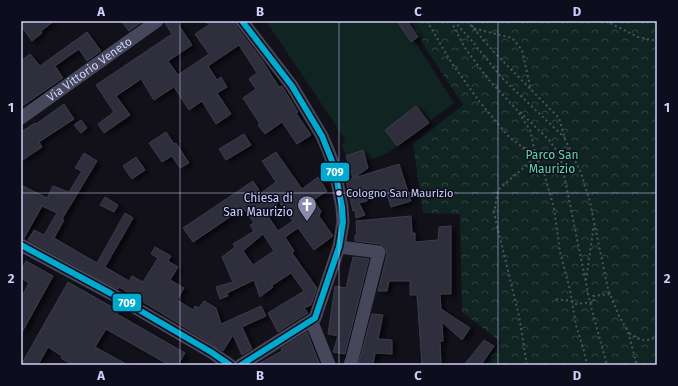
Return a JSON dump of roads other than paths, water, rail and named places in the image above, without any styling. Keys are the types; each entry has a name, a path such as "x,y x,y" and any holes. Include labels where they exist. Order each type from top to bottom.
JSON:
{"street":[{"name":"Via Vittorio Veneto","path":"21,118 157,21"},
{"path":"241,365 309,323 318,311 339,247 343,222 342,207 334,166 322,136 296,91 242,21"},
{"path":"21,244 144,313 211,352 230,365"},
{"path":"339,247 379,252 351,362"},
{"path":"309,323 313,325 329,365"}],"place":[{"name":"Cologno San Maurizio","path":"339,193"},
{"name":"Chiesa di San Maurizio","path":"307,222"}],"park label":[{"name":"Parco San Maurizio","path":"552,162"}]}
